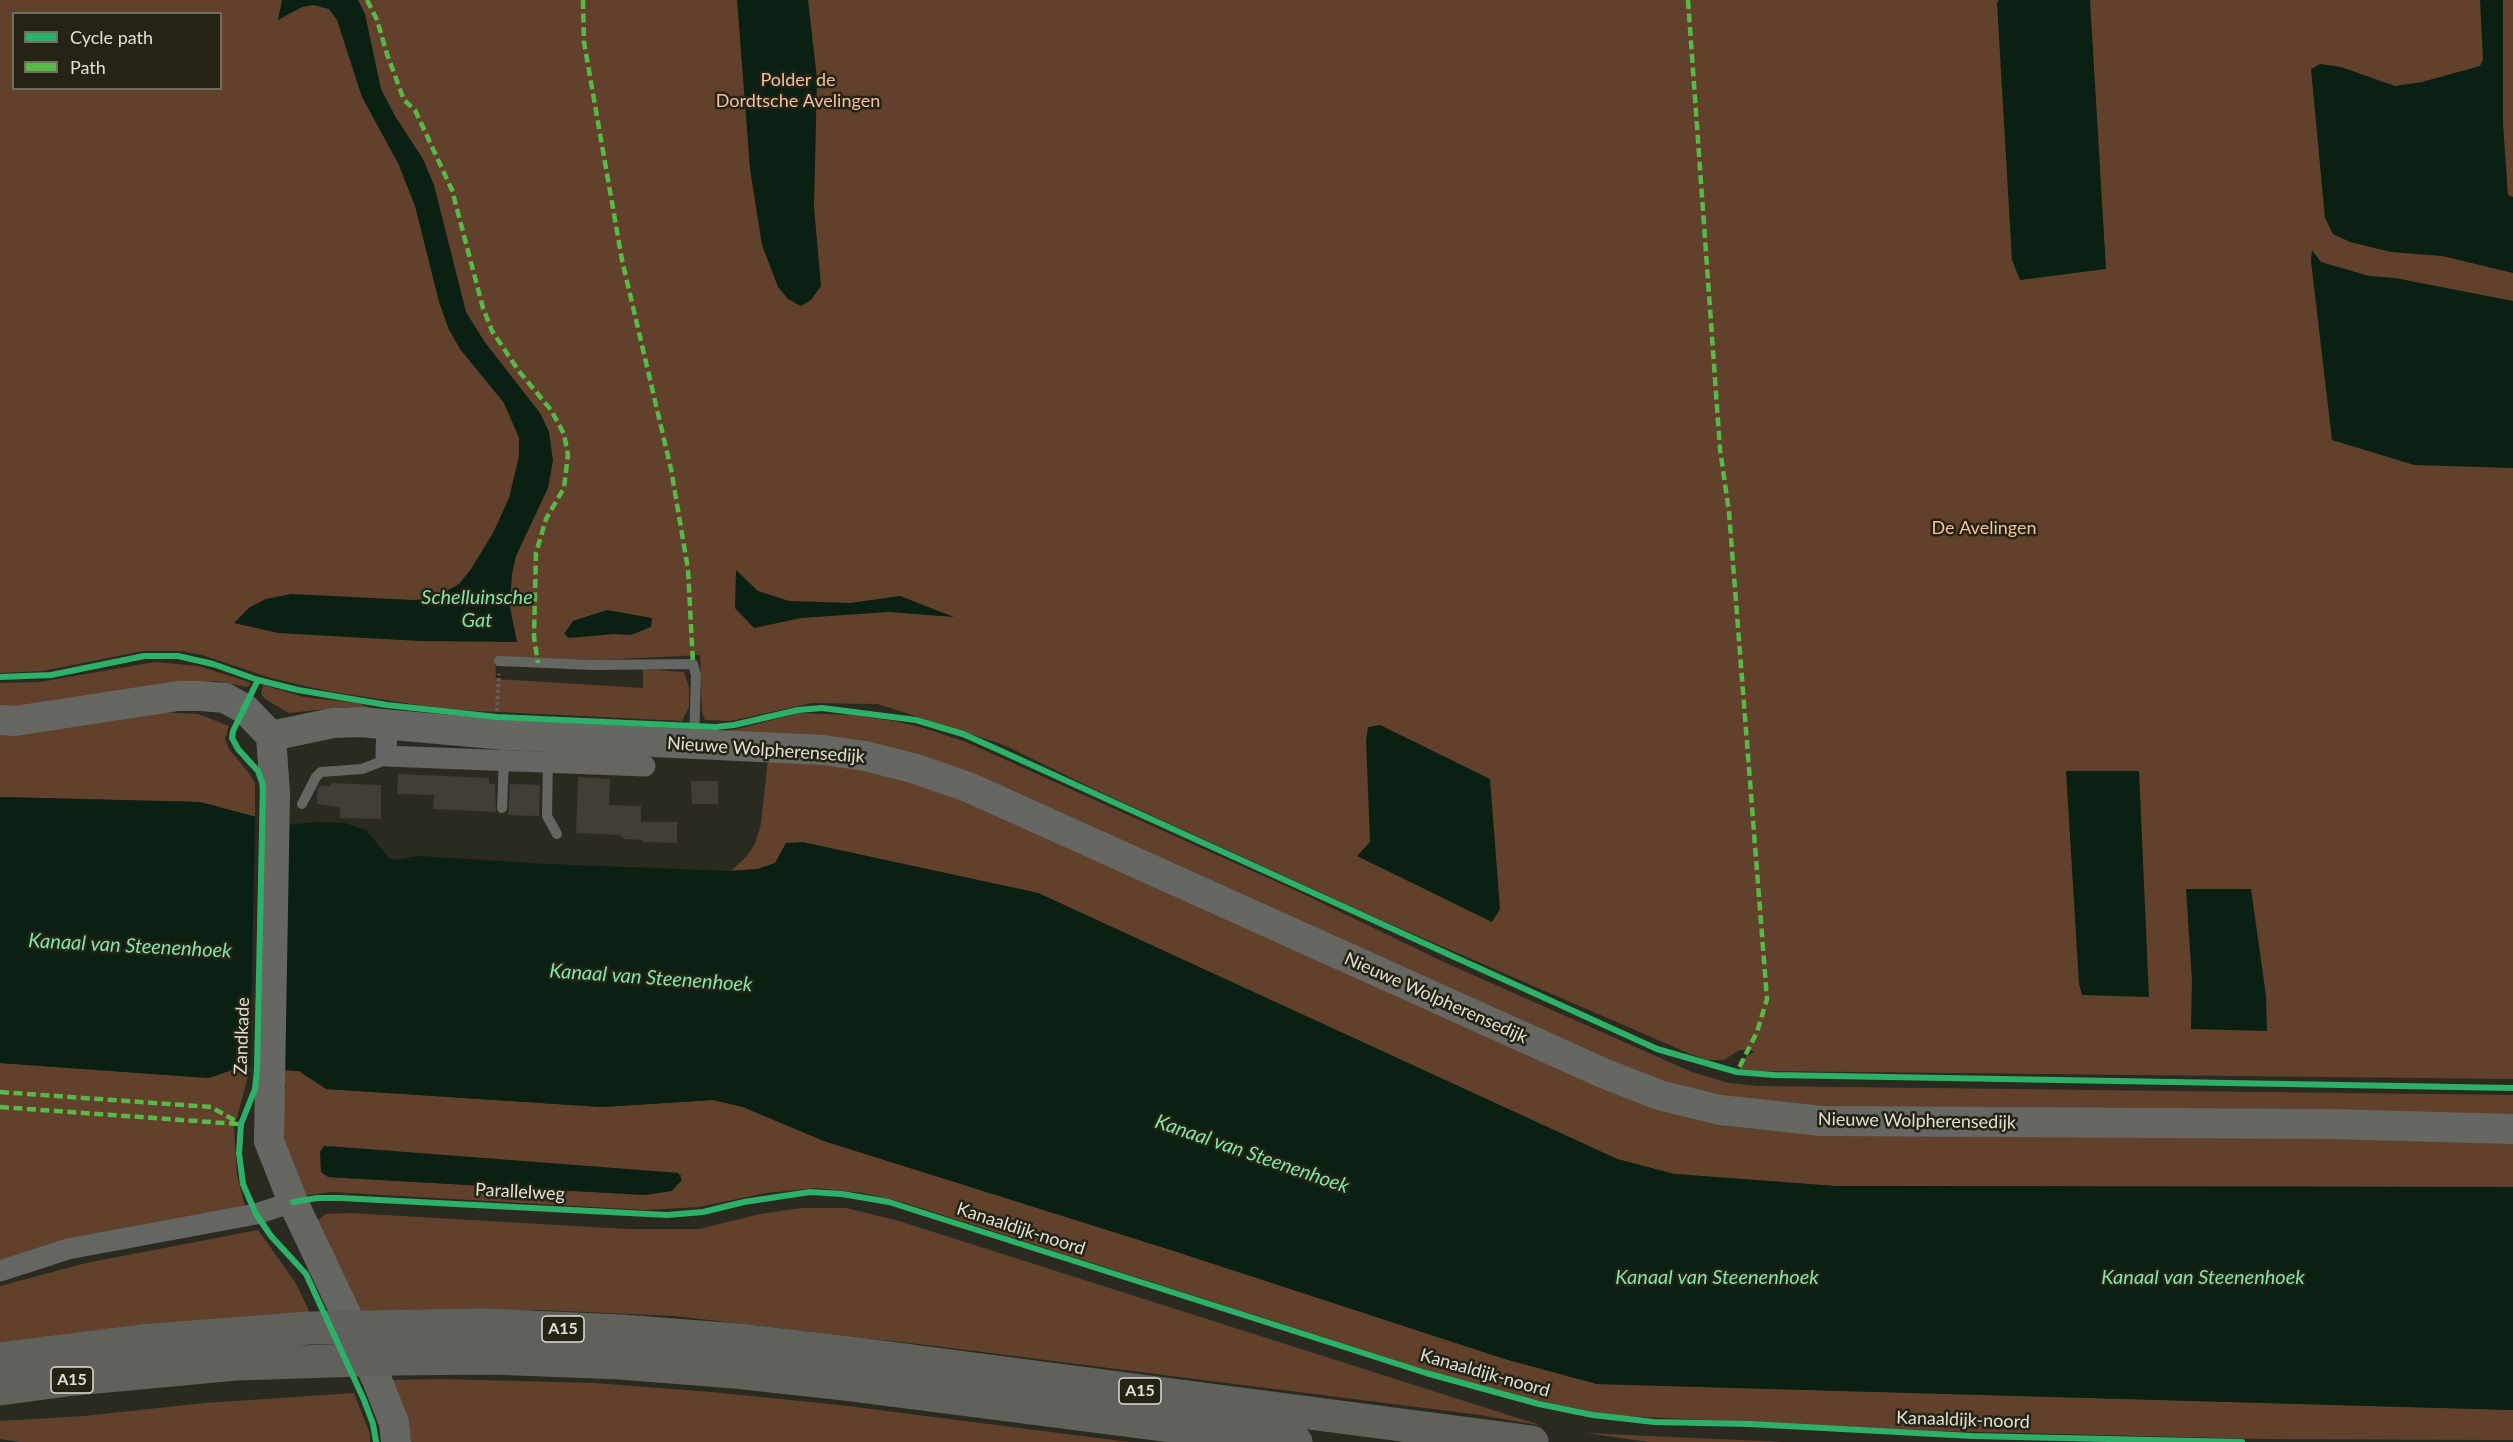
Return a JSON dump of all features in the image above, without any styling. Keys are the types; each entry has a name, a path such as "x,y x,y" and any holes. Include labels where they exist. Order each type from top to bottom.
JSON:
{"highway":[{"name":"A15","path":"0,1389 142,1356 309,1328 508,1326 738,1340 1532,1442"},
{"name":"A15","path":"0,1359 142,1356 236,1364 324,1360 492,1358 620,1363 735,1372 1296,1442"}],"street":[{"path":"0,720 15,721 178,696 201,696 225,698 244,709 272,736"},
{"name":"Nieuwe Wolpherensedijk","path":"272,736 333,723 360,722 498,732 549,749 645,766"},
{"path":"386,756 387,724"},
{"name":"Nieuwe Wolpherensedijk","path":"386,756 498,732"},
{"name":"Zandkade","path":"272,736 289,799 269,1079 269,1141 293,1202 377,1380 394,1423 396,1442"},
{"name":"Nieuwe Wolpherensedijk","path":"549,749 694,744 824,750 865,756 916,768 968,787 1603,1073 1659,1095 1720,1110 1822,1121 2330,1124 2513,1129"},
{"path":"0,1271 68,1249 256,1214 293,1202"}],"lane":[{"path":"499,661 593,665 693,664 696,675 694,744"},
{"path":"498,732 502,808"},
{"path":"549,749 547,816 557,834"},
{"path":"289,799 321,772 362,769 386,756"}],"path":[{"path":"498,732 499,661"}],"green space":[{"name":"De Avelingen","path":"0,0 2513,0 2513,1079 1740,1069 1738,1066 1743,1059 1755,1051 1739,1050 1724,1060 1707,1060 1688,1053 1379,919 1096,790 1004,745 878,704 812,703 731,721 705,720 702,712 700,655 602,660 495,657 496,679 643,688 643,669 684,672 689,687 689,707 682,721 458,710 418,705 327,691 271,678 202,655 181,651 143,651 43,671 0,673"},
{"path":"155,662 198,666 249,682 250,685 247,687 215,681 188,683 0,709 0,683 40,682"},
{"path":"263,685 304,697 357,703 373,708 345,707 289,713 265,699 261,694"},
{"path":"159,712 198,714 229,726 225,739 229,749 255,783 255,817 200,802 0,797 0,730"},
{"path":"799,713 852,715 894,721 966,742 1299,892 1446,963 1692,1072 1729,1083 1758,1086 2513,1095 2513,1118 1788,1109 1659,1084 974,776 714,732 737,729"},
{"path":"768,759 816,761 928,783 1728,1126 1752,1129 1927,1133 2513,1140 2513,1187 1835,1186 1674,1174 1617,1159 1038,893 802,842 775,863 758,869 731,871 747,856 755,844 761,824"},
{"path":"0,1063 209,1078 232,1068 250,1069 234,1128 237,1175 245,1206 0,1262"},
{"path":"282,1069 299,1071 327,1089 602,1107 713,1100 743,1107 824,1141 1171,1250 1505,1359 1597,1384 2513,1410 2513,1440 2262,1439 1938,1431 1622,1416 1593,1412 1532,1399 1423,1369 902,1202 863,1193 815,1188 766,1193 699,1207 645,1210 331,1192 303,1196 285,1149 281,1088 286,1087","holes":["329,1146 677,1173 682,1176 645,1195 328,1177"]},
{"path":"802,1208 846,1208 899,1221 1543,1426 1480,1415 935,1346 674,1316 539,1310 359,1313 318,1220 326,1214 350,1213 627,1229 699,1229 760,1214"},
{"path":"258,1230 295,1282 311,1315 0,1346 0,1286 86,1263"},
{"path":"389,1380 594,1383 711,1392 840,1405 1129,1442 410,1442"},
{"path":"354,1393 370,1434 370,1442 21,1442 0,1439 0,1421"},
{"path":"1586,1433 1649,1436 1786,1442 1649,1442"}],"water":[{"name":"Schelluinsche Gat","path":"282,0 358,0 365,14 381,89 395,116 423,159 434,185 466,312 484,341 540,413 549,432 553,461 548,488 516,556 512,574 510,607 517,642 420,641 278,633 234,623 250,607 266,599 291,594 430,599 459,584 493,533 509,498 519,456 519,438 504,403 460,349 449,330 439,302 415,206 398,163 362,97 337,20 329,9 313,5 302,7 278,20"},
{"path":"737,0 808,0 817,79 814,207 821,286 811,300 801,306 788,299 778,287 762,245 750,169"},
{"path":"1999,0 2090,0 2106,269 2020,280 2012,260 1997,3"},
{"path":"2480,0 2503,0 2503,124 2508,195 2513,197 2513,273 2442,256 2391,252 2350,242 2333,234 2325,218 2311,69 2320,64 2341,67 2395,86 2422,82 2480,66 2483,59"},
{"path":"2312,250 2321,262 2369,276 2395,278 2513,301 2513,468 2414,465 2332,440 2311,261"},
{"path":"736,570 758,591 789,601 850,603 900,596 954,617 889,612 801,618 754,628 735,608"},
{"path":"607,610 652,618 651,627 631,635 614,634 569,638 564,634 573,621"},
{"path":"1380,725 1490,779 1500,909 1492,922 1357,856 1370,842 1366,740 1368,727"},
{"path":"2066,771 2139,771 2149,997 2082,995 2079,984"},
{"name":"Kanaal van Steenenhoek","path":"0,797 200,802 287,825 316,822 345,823 366,830 389,858 396,860 420,856 548,864 731,871 758,869 775,863 786,843 802,842 1038,893 1617,1159 1674,1174 1835,1186 2513,1187 2513,1410 1597,1384 1505,1359 1171,1250 824,1141 743,1107 713,1100 602,1107 326,1089 299,1071 238,1068 209,1078 0,1063"},
{"path":"2186,889 2251,889 2266,996 2267,1031 2191,1029 2192,981"},
{"path":"324,1146 678,1173 682,1180 672,1191 645,1195 328,1177 321,1172 320,1152"}],"pier":[{"path":"255,814 287,822 282,1069 250,1069"}],"building":[{"path":"398,774 489,778 489,784 495,784 496,812 433,809 434,795 397,794"},
{"path":"578,777 610,779 609,805 641,806 641,822 677,822 677,843 643,842 643,840 624,839 620,835 576,833"},
{"path":"691,781 718,781 718,804 692,804"},
{"path":"331,783 381,785 381,819 340,818 340,807 317,804 317,791 320,786 331,786"},
{"path":"510,784 540,785 539,816 508,815"}],"marked path":[{"path":"367,0 377,20 404,100 415,110 452,190 483,308 492,331 518,370 551,410 564,434 568,455 564,488 546,519 536,553 534,637 538,663"},
{"path":"583,0 584,42 622,260 671,469 688,569 693,664"},
{"path":"1688,0 1720,449 1729,512 1767,999 1757,1032 1737,1072"},
{"path":"0,1092 211,1107 241,1124"},
{"path":"0,1107 238,1124"}],"cycle path":[{"path":"0,677 51,675 144,656 178,656 213,664 258,680 298,690 387,705 497,717 716,727 798,710 822,708 916,720 963,734 1657,1049 1737,1072 1774,1075 2513,1088"},
{"path":"258,680 233,731 232,738 238,749 258,771 263,785 257,1069 255,1089 241,1124 239,1153 243,1184 256,1214 271,1236 306,1274 364,1400 373,1424 376,1442"},
{"name":"Parallelweg","path":"293,1202 317,1198 341,1198 667,1215 703,1212 744,1202 810,1192 842,1194 889,1202 1426,1373 1539,1404 1593,1415 1654,1422 1749,1424 1972,1436 2242,1442"}],"park label":[{"name":"Polder de Dordtsche Avelingen","path":"798,90"}]}
